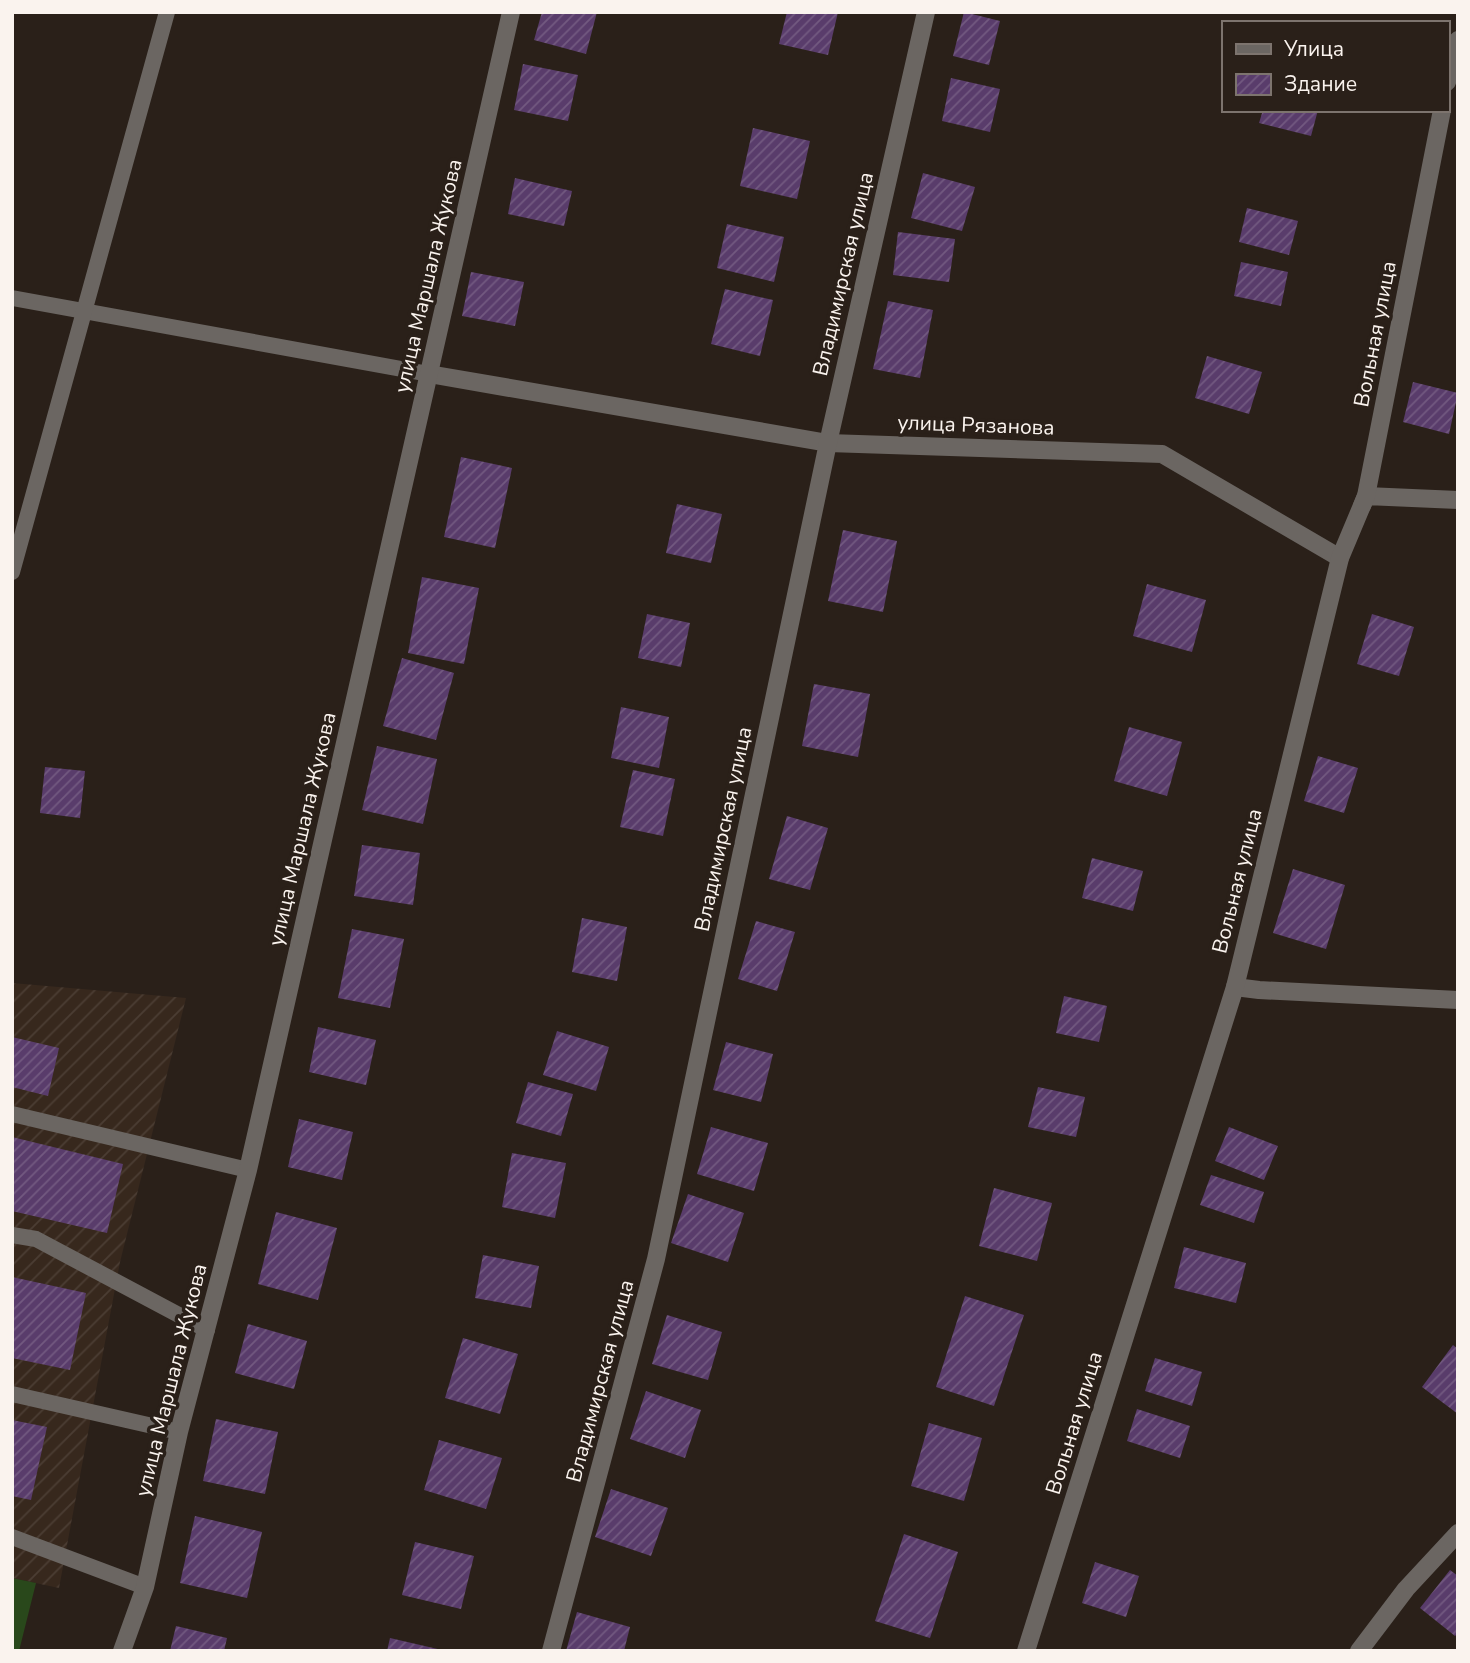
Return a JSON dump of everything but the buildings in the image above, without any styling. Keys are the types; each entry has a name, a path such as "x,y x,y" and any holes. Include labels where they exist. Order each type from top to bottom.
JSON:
{"street":[{"name":"улица Маршала Жукова","path":"122,1651 145,1587 179,1432 248,1170 511,12"},
{"name":"Владимирская улица","path":"551,1651 656,1259 828,443 926,12"},
{"path":"1449,74 1458,40"},
{"name":"Вольная улица","path":"1366,496 1442,112"},
{"name":"улица Рязанова","path":"429,374 828,443 1162,454 1340,558"},
{"path":"1340,558 1366,496 1458,500"},
{"name":"Вольная улица","path":"1026,1651 1234,987 1340,558"},
{"path":"1234,987 1458,1000"},
{"path":"1359,1651 1406,1589 1458,1533"}],"lane":[{"path":"12,572 167,12"},
{"path":"12,299 429,374"},
{"path":"12,1114 248,1170"},
{"path":"12,1235 36,1239 207,1330"},
{"path":"12,1394 179,1432"},
{"path":"12,1537 145,1587"}],"shaded area":[{"path":"12,983 186,998 120,1262 59,1588 12,1578"}],"green space":[{"path":"12,1578 36,1583 19,1651 12,1651"}]}
